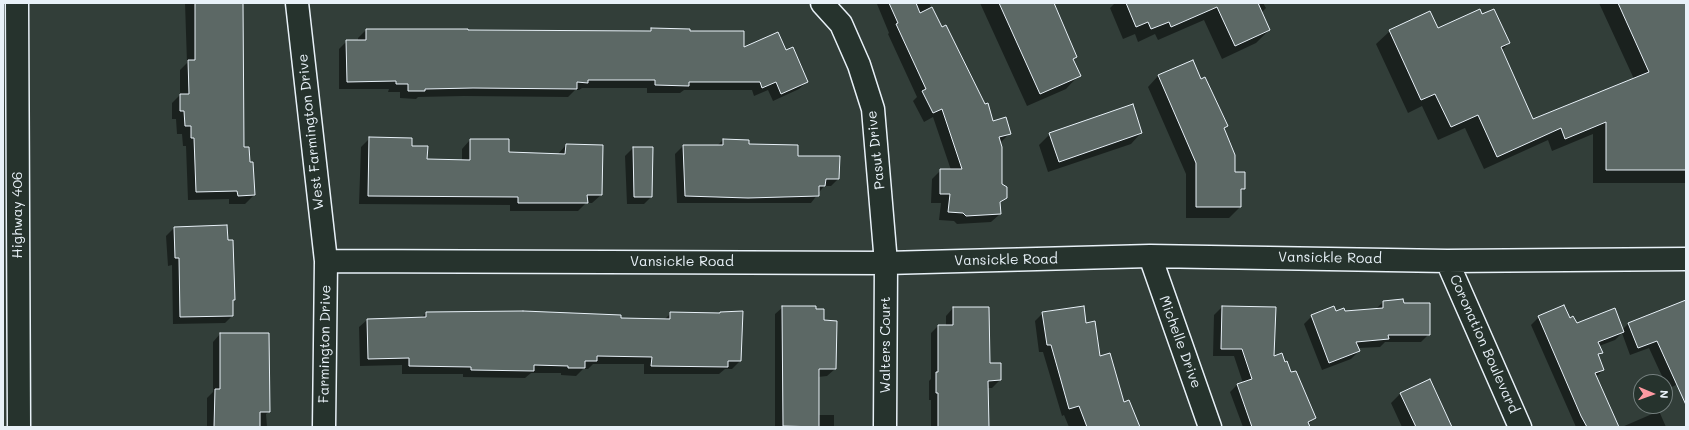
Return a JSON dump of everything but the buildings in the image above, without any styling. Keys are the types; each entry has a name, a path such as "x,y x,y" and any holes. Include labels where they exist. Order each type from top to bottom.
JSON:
{"main road":[{"name":"Highway 406","path":"17,3 19,427"},
{"name":"West Farmington Drive","path":"297,3 326,261"},
{"name":"Pasut Drive","path":"822,3 841,24 859,65 873,109 886,263"},
{"name":"Vansickle Road","path":"326,261 886,263 1150,256 1447,261 1686,260"},
{"name":"Michelle Drive","path":"1150,256 1210,427"},
{"name":"Farmington Drive","path":"324,427 326,261"},
{"name":"Coronation Boulevard","path":"1447,261 1520,427"},
{"name":"Walters Court","path":"886,263 886,427"}]}
